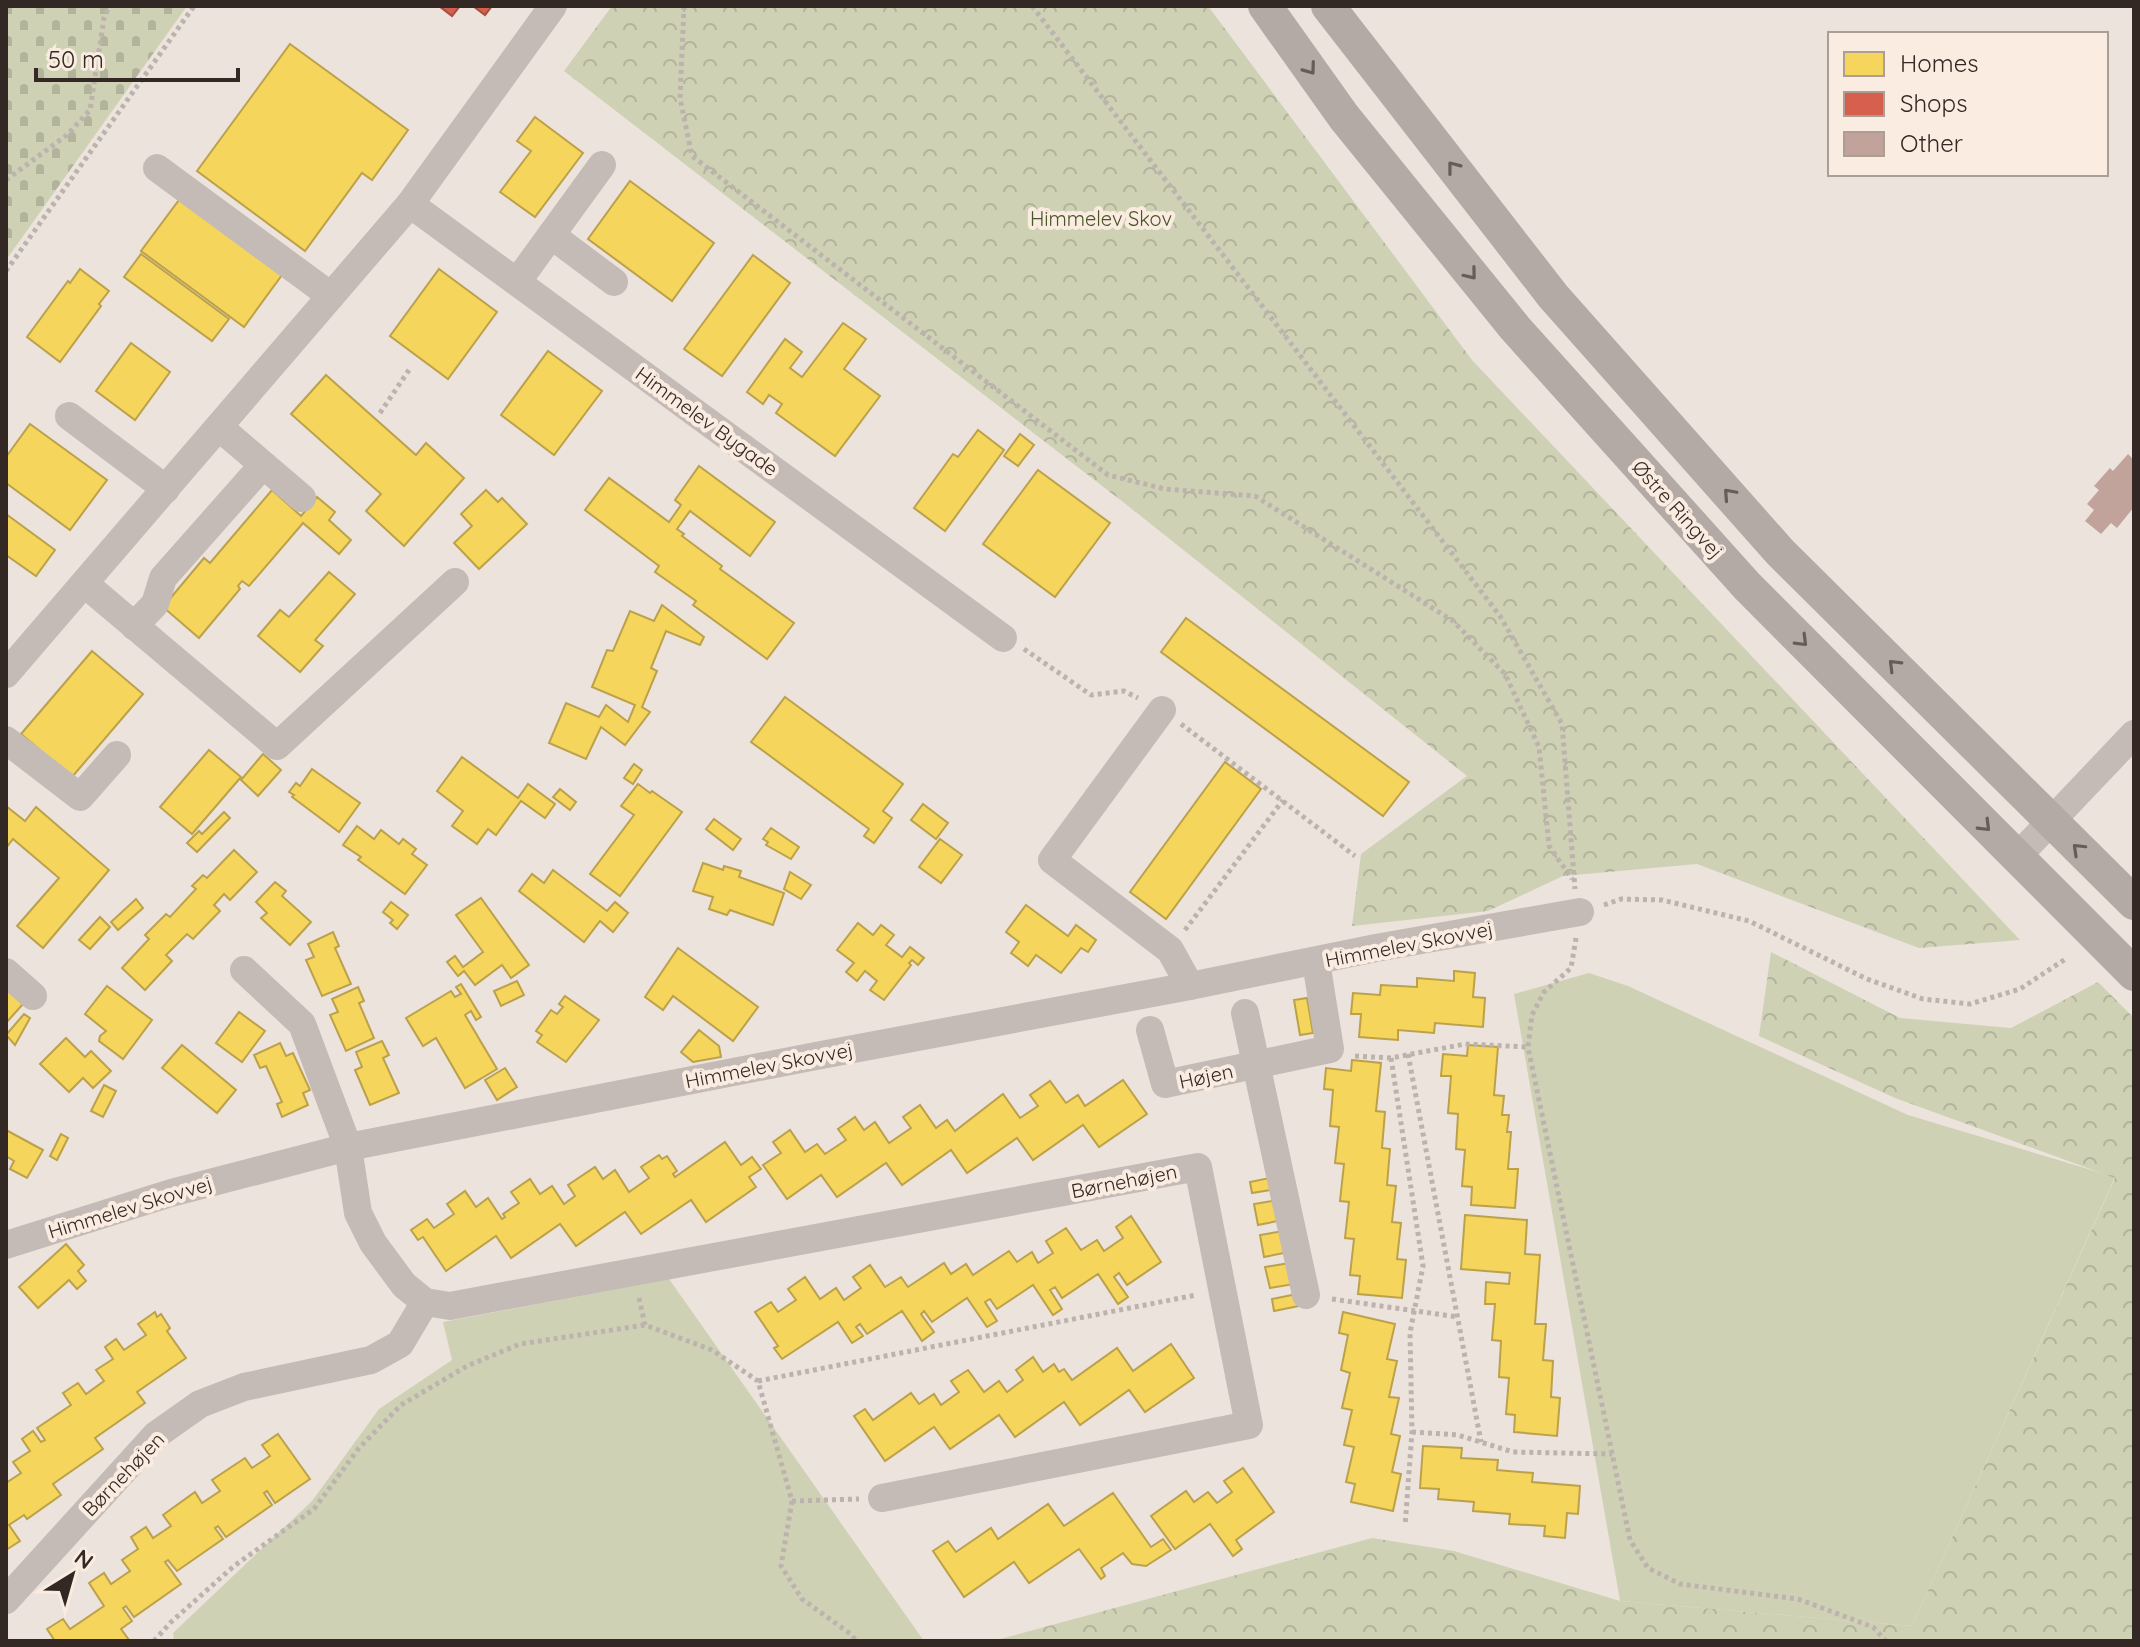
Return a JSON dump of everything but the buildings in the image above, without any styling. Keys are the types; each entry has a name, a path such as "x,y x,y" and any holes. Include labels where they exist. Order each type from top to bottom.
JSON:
{"main road":[{"name":"Østre Ringvej","path":"1265,6 1344,117 1515,328 1747,586 2134,974"},
{"path":"1328,6 1553,296 1780,552 2134,903"}],"street":[{"path":"6,674 410,204 553,6"},
{"path":"517,282 602,165"},
{"path":"157,168 331,296"},
{"name":"Himmelev Bygade","path":"410,204 1003,638"},
{"path":"551,235 614,282"},
{"path":"69,416 166,489"},
{"path":"219,427 302,498"},
{"path":"134,626 155,604 163,578 263,465"},
{"path":"85,584 277,746 455,582"},
{"path":"1162,710 1052,860 1170,950 1190,986"},
{"path":"2016,858 2134,734"},
{"path":"6,740 80,797 117,755"},
{"name":"Himmelev Skovvej","path":"6,1245 171,1193 348,1147 1376,948 1580,912"},
{"path":"1316,962 1330,1049"},
{"path":"244,970 302,1024 348,1147 358,1213 373,1243 404,1285 425,1302"},
{"path":"6,972 33,996"},
{"name":"Højen","path":"1245,1013 1256,1065"},
{"name":"Højen","path":"1150,1030 1165,1084 1330,1049"},
{"path":"1256,1065 1306,1295"},
{"name":"Børnehøjen","path":"6,1600 156,1435 200,1404 244,1387 371,1360 400,1344 425,1302 450,1306 1198,1167 1249,1425 882,1498"}],"path":[{"path":"6,180 67,135 90,110 104,18 109,6"},
{"path":"6,271 194,6"},
{"path":"684,6 680,98 692,156 1108,475 1165,489 1255,496 1453,621 1505,674 1539,747 1549,846 1573,880"},
{"path":"1032,6 1500,616 1562,724 1573,880 1580,912 1571,968 1544,992 1532,1015 1528,1047 1630,1540 1648,1568 1680,1584 1798,1599 1873,1627 1886,1641"},
{"path":"380,413 409,370"},
{"path":"1043,659 1091,695 1124,691 1162,710 1355,856"},
{"path":"1170,950 1283,800"},
{"path":"1580,912 1621,899 1662,900 1749,921 1867,979 1923,999 1970,1004 2020,989 2067,958"},
{"path":"1330,1049 1351,1055 1391,1058 1465,1044 1528,1047"},
{"path":"1408,1054 1481,1442"},
{"path":"1391,1058 1423,1266 1410,1333 1412,1432 1405,1526"},
{"path":"758,1381 1222,1290"},
{"path":"1306,1295 1458,1317"},
{"path":"154,1641 234,1566 314,1509 359,1448 401,1405 467,1366 520,1344 645,1325 712,1350 758,1381 792,1501 781,1566 802,1599 856,1641"},
{"path":"1412,1432 1458,1435 1513,1452 1612,1454"},
{"path":"792,1501 882,1498"}],"green space":[{"path":"6,6 187,6 6,260"},
{"name":"Himmelev Skov","path":"612,6 1208,6 1472,360 2020,940 1919,948 1697,864 1563,876 1488,911 1352,926 1361,854 1467,776 1132,509 564,71"},
{"path":"1771,952 1900,1018 2011,1028 2098,982 2134,1018 2134,1641 993,1641 1372,1538 1454,1551 1620,1601 1912,1626 2115,1178 1895,1098 1759,1036"},
{"path":"1589,973 1628,986 1908,1115 2115,1177 1912,1626 1620,1601 1514,994"},
{"path":"669,1279 924,1641 174,1641 173,1633 312,1501 379,1409 452,1360 443,1322"}]}
